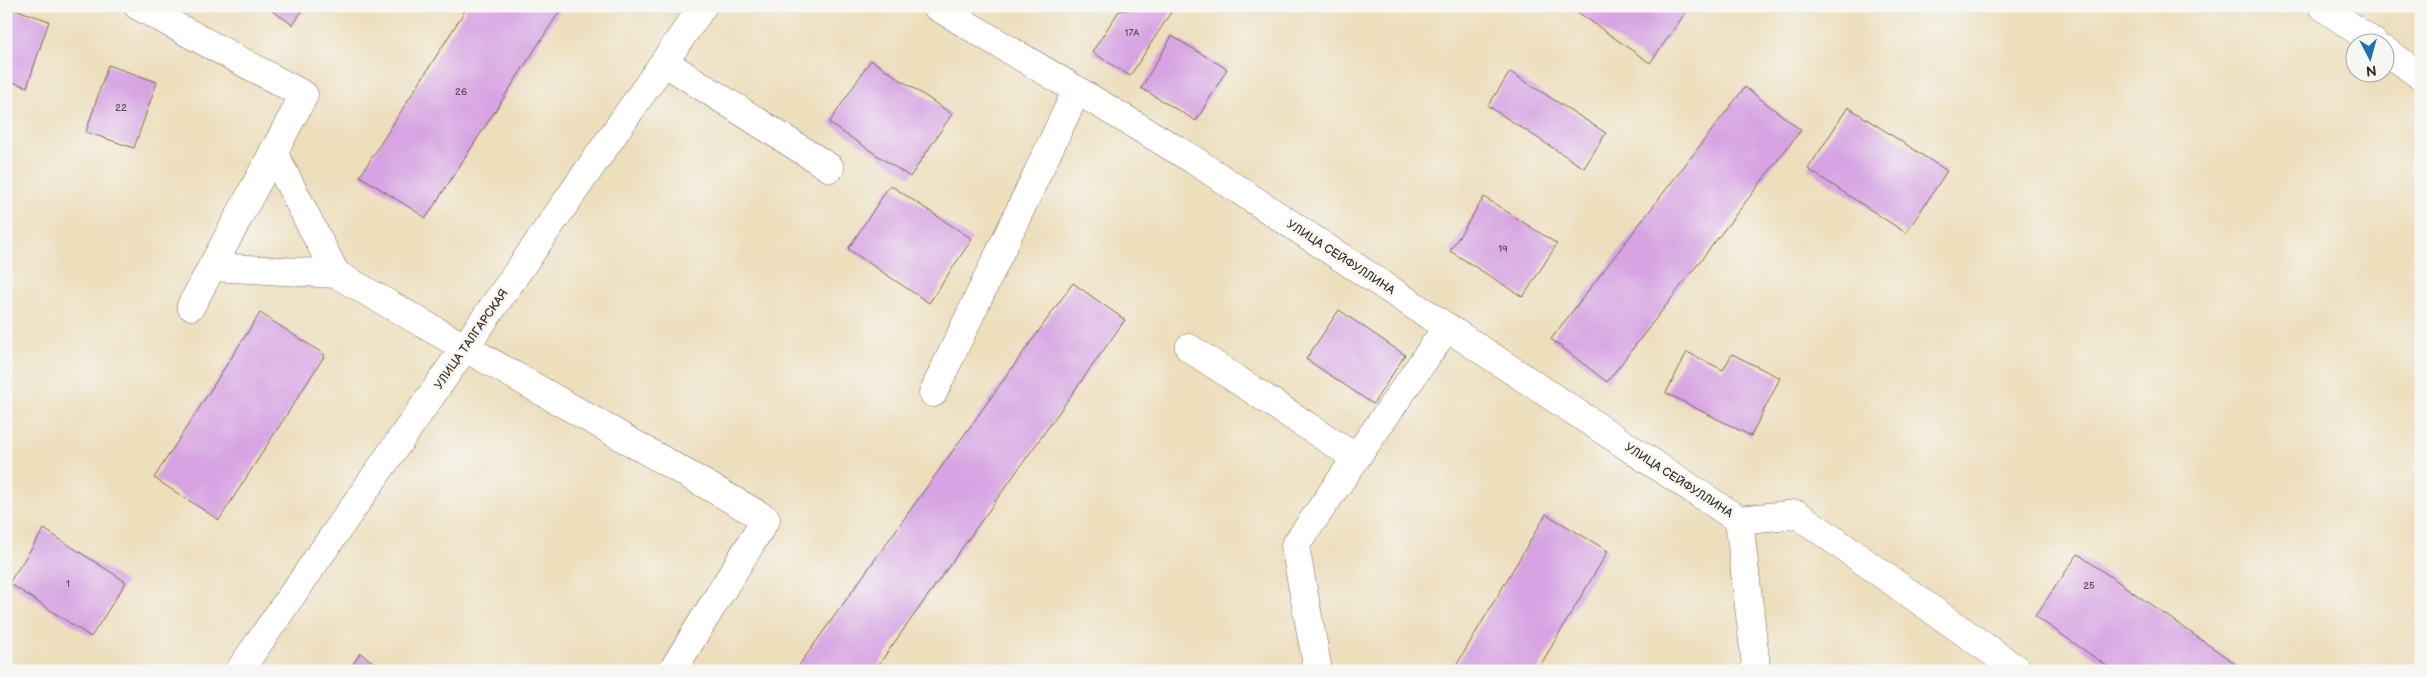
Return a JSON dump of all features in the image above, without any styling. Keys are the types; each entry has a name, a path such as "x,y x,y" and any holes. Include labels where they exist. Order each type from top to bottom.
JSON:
{"street":[{"path":"138,6 304,95 191,306"},
{"name":"УЛИЦА ТАЛГАРСКАЯ","path":"239,671 703,6"},
{"name":"УЛИЦА СЕЙФУЛЛИНА","path":"936,6 1192,159 1738,520"},
{"path":"2322,6 2359,32"},
{"path":"2394,57 2421,76"},
{"path":"664,62 830,168"},
{"path":"933,393 1077,90"},
{"path":"273,152 336,274"},
{"path":"212,266 336,274 766,519 672,671"},
{"path":"1312,671 1317,665 1295,546 1447,327"},
{"path":"1189,348 1356,458"},
{"path":"1753,671 1756,667 1738,520 1797,514 2019,671"}],"building":[{"path":"6,6 49,21 27,87 6,80"},
{"path":"265,6 305,6 293,25"},
{"path":"468,6 563,6 426,218 360,176"},
{"path":"1135,6 1175,6 1130,76 1092,52 1119,11 1133,9"},
{"path":"1569,6 1678,6 1686,12 1650,63"},
{"path":"1172,36 1227,69 1196,121 1141,88"},
{"path":"871,60 952,114 910,177 829,123"},
{"path":"108,65 157,82 134,148 86,132"},
{"path":"1510,72 1606,133 1584,168 1488,106"},
{"path":"1745,87 1801,130 1607,382 1551,339"},
{"path":"1848,107 1947,171 1906,233 1808,169"},
{"path":"890,185 972,239 929,303 848,249"},
{"path":"1484,197 1557,244 1523,297 1450,251"},
{"path":"1073,283 1125,320 874,671 795,671"},
{"path":"1339,310 1405,355 1373,404 1306,359"},
{"path":"260,313 325,355 219,520 154,478"},
{"path":"1687,352 1723,370 1732,354 1780,378 1751,436 1666,393"},
{"path":"1546,514 1608,551 1537,671 1453,671"},
{"path":"44,529 126,582 91,637 9,583"},
{"path":"2078,554 2236,664 2231,671 2114,671 2035,616"},
{"path":"360,653 386,671 349,671"}]}
